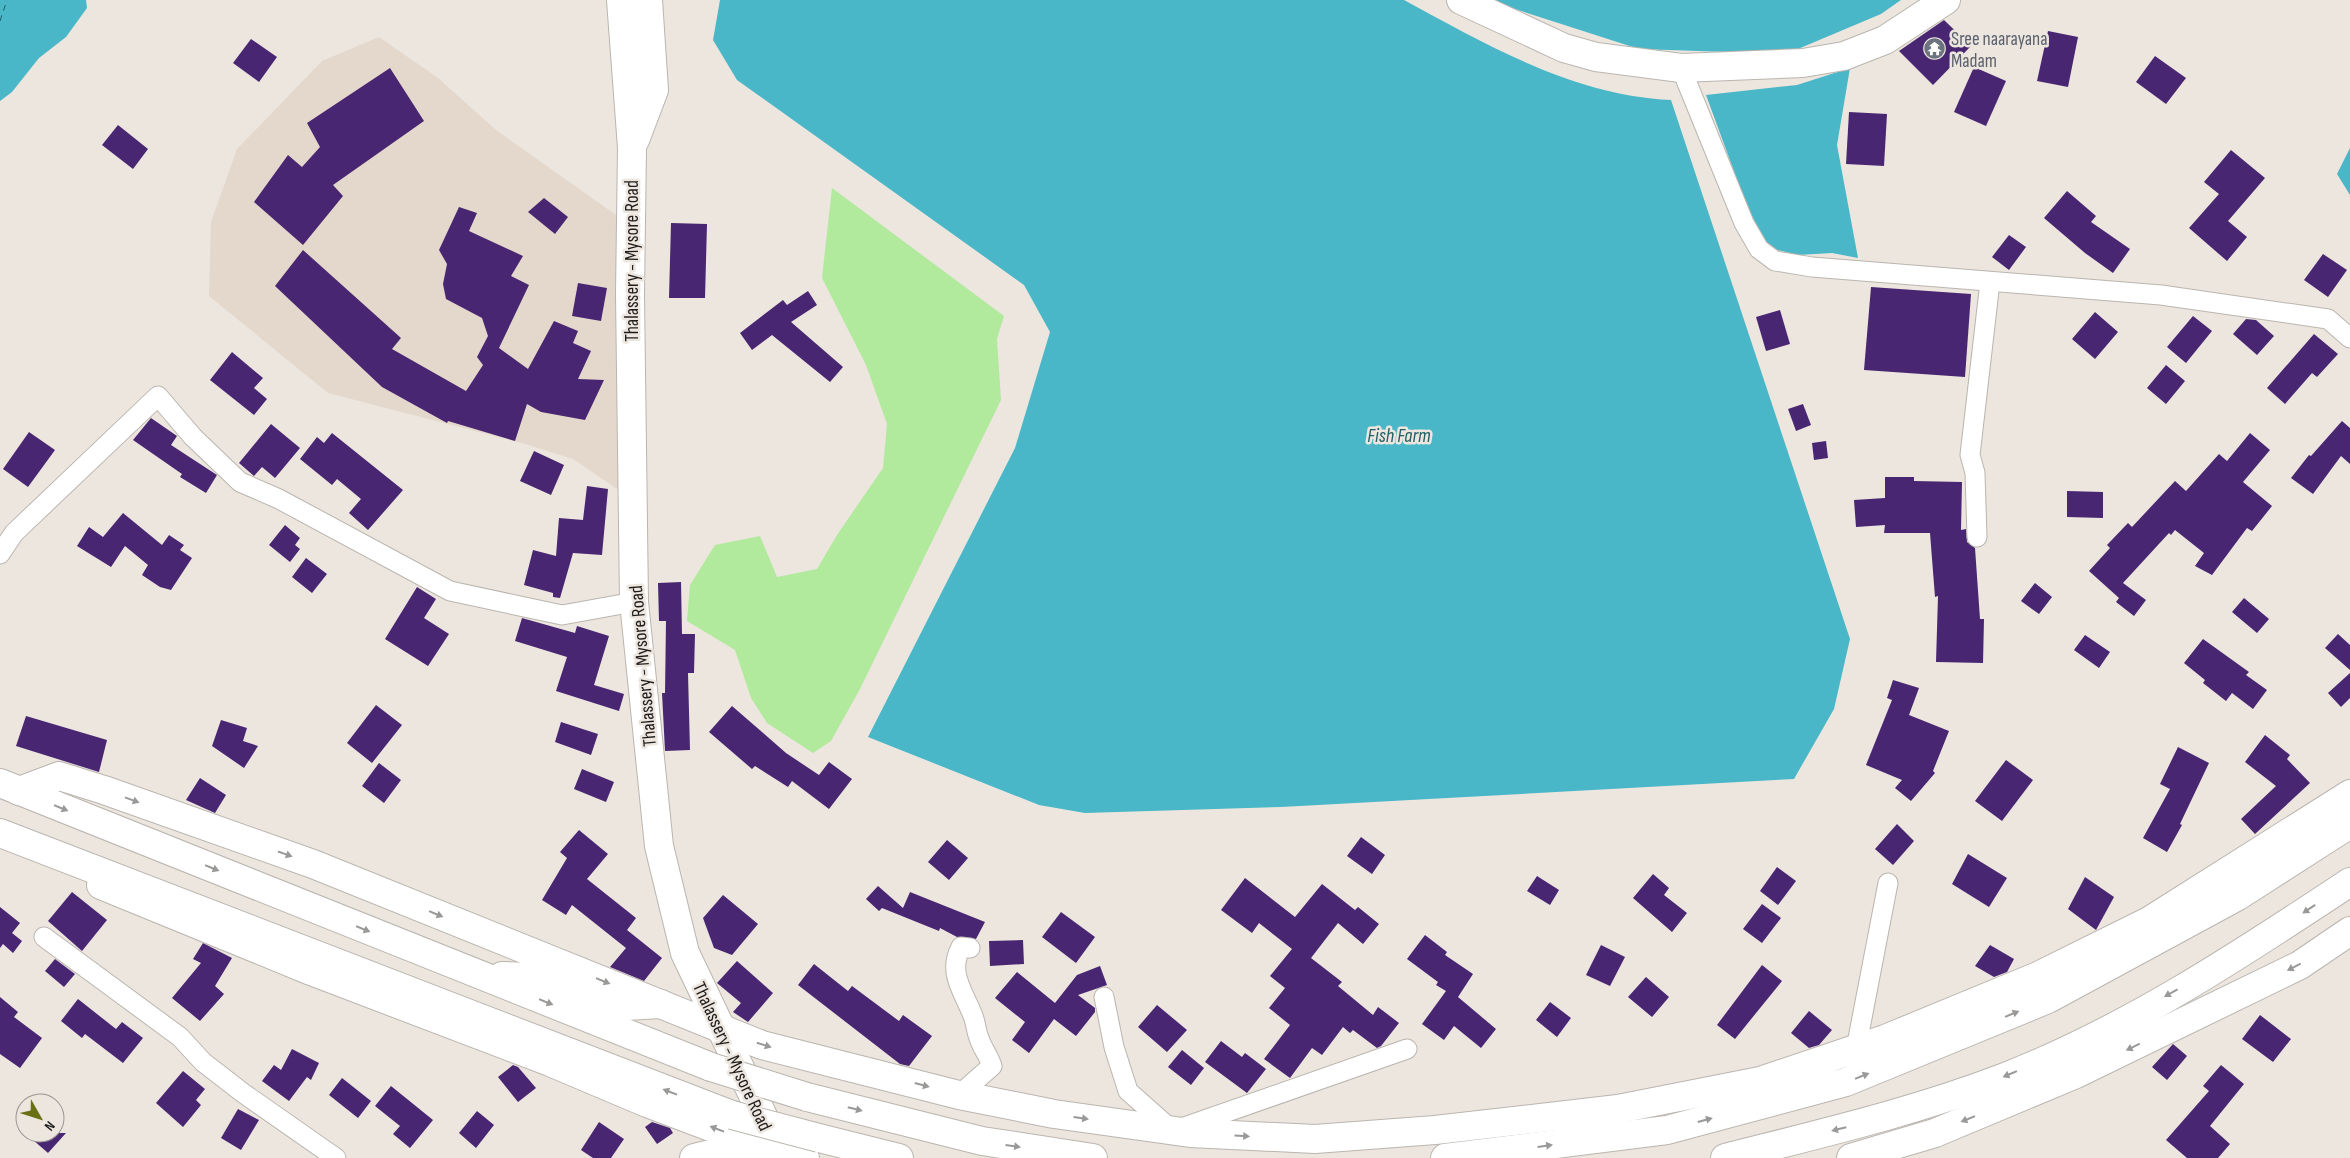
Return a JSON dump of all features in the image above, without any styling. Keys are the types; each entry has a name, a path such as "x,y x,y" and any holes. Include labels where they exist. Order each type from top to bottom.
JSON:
{"main road":[{"path":"621,0 632,148"},
{"path":"632,148 654,90 648,0"},
{"path":"1461,0 1564,48 1596,57 1681,68 1803,63 1844,56 1885,40 1946,0"},
{"name":"Thalassery - Mysore Road","path":"632,148 630,294 634,602 659,846 685,953 781,1155"},
{"path":"10,787 59,776 104,790 313,864 762,1045 959,1095 1054,1114 1173,1131 1315,1139 1435,1130 1618,1109 1760,1081 1856,1049 2038,976 2149,921 2350,794"},
{"path":"10,787 710,1067 808,1097 982,1141 1093,1158"},
{"path":"1445,1158 1668,1130 1846,1082 2048,999 2238,896 2350,824"},
{"path":"0,834 732,1115 812,1148 899,1158"},
{"path":"30,845 56,866 151,907 311,971 550,1062 647,1103 781,1155"},
{"path":"1725,1158 1866,1122 2004,1077 2086,1042 2242,953 2350,882"},
{"path":"1851,1158 1935,1133 2076,1074 2300,964 2350,931"},
{"path":"480,976 535,977 598,999 626,1006 661,1004"},
{"path":"548,1045 578,1066 624,1084 647,1103"},
{"path":"702,1157 781,1155 812,1148"}],"street":[{"path":"1681,68 1744,224 1759,249 1775,261 1812,267 2161,295 2328,319 2350,338"},
{"path":"1977,537 1975,473 1970,455 1990,282"},
{"path":"0,554 14,533 158,396 193,437 240,482 279,499 450,591 562,615 634,602"},
{"path":"1856,1049 1888,883"},
{"path":"44,937 180,1038 204,1062 243,1093 336,1158"},
{"path":"959,1095 992,1066 986,1050 979,1040 974,1016 958,983 956,958 961,947 970,948"},
{"path":"1104,997 1114,1047 1128,1091 1173,1131 1407,1049"}],"shaded area":[{"path":"379,37 438,78 496,130 616,215 623,493 573,459 522,443 328,393 209,296 211,222 237,149 322,61"}],"green space":[{"path":"832,188 1004,316 997,339 1001,400 860,689 831,741 813,753 767,723 751,698 735,650 687,621 690,585 715,545 760,536 777,577 817,569 837,535 883,468 887,424 866,365 822,278"}],"water":[{"path":"0,0 86,0 87,8 66,37 39,58 12,92 0,101"},
{"name":"Fish Farm","path":"720,0 1404,0 1500,51 1566,78 1600,89 1635,96 1671,100 1850,639 1834,709 1794,779 1281,807 1085,813 1039,805 868,737 1015,448 1050,332 1024,285 737,80 713,40"},
{"path":"1487,0 1901,0 1881,14 1786,54 1639,49"},
{"path":"1850,68 1837,145 1858,258 1832,253 1798,255 1766,247 1742,193 1706,95 1797,85"},
{"path":"2350,148 2350,195 2337,174"}],"building":[{"name":"Sree naarayana Madam","path":"1944,20 1971,46 1933,85 1899,51"},
{"path":"2048,31 2078,37 2068,87 2037,81"},
{"path":"251,39 277,57 259,82 233,63"},
{"path":"2155,56 2186,78 2166,104 2136,82"},
{"path":"1974,67 2006,81 1986,126 1954,112"},
{"path":"390,68 424,121 333,185 343,196 303,245 254,202 288,155 302,167 320,147 307,123"},
{"path":"1849,112 1887,114 1884,166 1846,164"},
{"path":"118,125 148,149 133,169 102,145"},
{"path":"2231,150 2265,178 2228,221 2247,237 2227,261 2189,228 2219,194 2204,182"},
{"path":"2067,191 2096,216 2091,222 2130,249 2113,273 2085,253 2044,218"},
{"path":"544,198 568,217 555,234 528,212"},
{"path":"459,207 477,213 469,231 523,256 511,276 529,285 499,348 528,369 554,321 578,331 573,343 591,351 578,379 604,380 585,420 541,412 527,404 515,441 448,421 447,423 382,387 275,286 303,250 401,338 392,349 466,391 483,365 477,357 488,336 482,318 446,299 443,284 447,264 439,250"},
{"path":"671,223 707,224 705,298 669,298"},
{"path":"2009,235 2026,247 2009,270 1992,257"},
{"path":"2323,254 2347,270 2328,297 2304,280"},
{"path":"578,283 607,288 601,321 572,316"},
{"path":"1871,287 1971,294 1965,377 1864,370"},
{"path":"808,291 817,305 791,322 843,367 830,382 772,335 752,350 740,333 783,300 787,305"},
{"path":"1780,310 1790,344 1766,351 1756,317"},
{"path":"2095,312 2118,332 2095,359 2072,339"},
{"path":"2193,316 2212,331 2186,363 2167,347"},
{"path":"2246,319 2256,320 2274,336 2257,355 2233,334"},
{"path":"2314,334 2338,354 2317,377 2312,373 2285,404 2267,388"},
{"path":"232,352 263,378 254,388 267,399 254,415 210,380"},
{"path":"2166,365 2185,381 2166,404 2147,388"},
{"path":"1803,404 1811,425 1796,431 1788,409"},
{"path":"151,418 177,436 171,445 217,475 206,493 180,477 182,474 133,440"},
{"path":"2342,421 2350,428 2350,464 2341,456 2313,494 2291,478 2309,455 2311,456"},
{"path":"271,424 300,448 275,478 262,467 254,476 239,463"},
{"path":"29,432 55,450 28,487 3,469"},
{"path":"332,433 403,490 368,530 349,513 361,499 337,479 332,485 300,459 317,437 324,443"},
{"path":"2250,433 2270,450 2243,482 2272,506 2252,531 2247,528 2212,575 2195,566 2204,553 2175,530 2171,535 2169,533 2123,583 2146,600 2134,616 2116,602 2119,598 2089,571 2110,548 2107,545 2128,523 2132,527 2175,481 2186,491 2219,454 2227,461"},
{"path":"1826,441 1828,458 1814,460 1812,443"},
{"path":"534,451 564,465 551,495 520,481"},
{"path":"1885,477 1914,477 1914,481 1962,482 1961,530 1966,529 1967,542 1975,548 1980,619 1984,619 1983,663 1936,662 1938,596 1935,597 1930,533 1884,533 1885,525 1856,527 1854,500 1885,498"},
{"path":"587,486 608,489 602,555 573,553 560,598 553,597 553,593 524,585 533,550 556,556 559,518 583,520"},
{"path":"2067,491 2103,492 2103,518 2067,517"},
{"path":"123,513 162,545 169,535 184,545 180,550 192,558 171,590 160,587 142,575 148,565 125,546 111,567 77,546 89,527 103,537"},
{"path":"285,525 300,538 295,545 300,549 290,562 269,545"},
{"path":"306,558 327,574 312,593 292,577"},
{"path":"681,582 682,634 695,634 694,673 688,673 690,750 665,751 662,693 665,693 666,621 659,621 658,583"},
{"path":"2035,583 2052,597 2039,614 2021,601"},
{"path":"417,587 436,599 424,618 449,634 428,666 385,639"},
{"path":"2244,598 2269,619 2257,633 2232,612"},
{"path":"522,618 575,633 577,626 609,636 594,685 624,694 619,711 556,691 567,657 515,641"},
{"path":"2338,634 2350,645 2350,670 2325,648"},
{"path":"2085,635 2110,652 2099,668 2074,650"},
{"path":"2203,639 2249,672 2246,675 2267,690 2253,709 2232,693 2226,701 2203,683 2205,680 2184,663"},
{"path":"2350,673 2350,698 2341,707 2328,693"},
{"path":"1893,680 1919,688 1909,715 1949,731 1933,771 1935,773 1911,801 1895,788 1902,780 1866,765 1892,700 1887,698"},
{"path":"376,705 402,725 372,763 347,743"},
{"path":"732,706 786,753 819,775 829,762 852,779 829,809 792,781 788,787 755,766 752,769 709,732"},
{"path":"26,716 107,740 99,772 16,746"},
{"path":"221,720 247,728 243,741 258,746 244,768 212,746"},
{"path":"561,722 598,734 591,755 555,742"},
{"path":"2265,735 2290,755 2287,759 2310,783 2255,834 2241,819 2276,786 2245,762"},
{"path":"2178,747 2209,763 2180,824 2182,825 2167,852 2143,838 2170,789 2160,784"},
{"path":"2006,760 2033,780 2002,821 1975,801"},
{"path":"379,763 401,780 384,803 362,786"},
{"path":"582,769 614,782 606,802 574,789"},
{"path":"200,778 226,795 215,813 186,800"},
{"path":"1897,824 1914,841 1893,865 1875,849"},
{"path":"579,830 608,854 587,879 636,918 627,930 662,958 644,981 610,967 626,948 572,905 566,915 542,900 567,858 560,852"},
{"path":"1361,837 1385,855 1372,874 1347,856"},
{"path":"947,840 968,858 949,880 928,862"},
{"path":"1968,854 2007,878 1989,907 1952,884"},
{"path":"1777,867 1796,881 1778,905 1760,891"},
{"path":"1653,874 1669,888 1664,895 1687,913 1672,932 1633,898"},
{"path":"1537,876 1559,890 1550,905 1527,891"},
{"path":"2085,877 2114,897 2096,930 2068,909"},
{"path":"1245,878 1295,917 1322,884 1355,910 1358,907 1379,924 1363,944 1338,923 1311,958 1342,982 1338,986 1373,1015 1378,1007 1399,1023 1381,1046 1377,1048 1353,1030 1350,1033 1343,1027 1322,1055 1312,1048 1290,1078 1264,1059 1290,1025 1269,1008 1285,988 1270,976 1292,949 1259,923 1252,933 1221,910"},
{"path":"878,886 903,908 910,892 985,922 976,939 957,937 940,928 939,931 882,908 879,911 866,899"},
{"path":"72,892 107,920 82,951 48,921"},
{"path":"723,895 758,924 732,955 714,948 703,918"},
{"path":"1762,904 1781,918 1762,943 1743,929"},
{"path":"0,907 20,923 12,933 22,941 13,953 3,944 0,948"},
{"path":"1061,912 1095,937 1076,963 1042,937"},
{"path":"1425,935 1447,952 1445,955 1473,974 1458,997 1496,1029 1481,1048 1454,1026 1444,1040 1422,1024 1446,991 1436,985 1438,982 1407,959"},
{"path":"1023,940 1024,964 990,966 989,941"},
{"path":"203,943 232,958 215,986 224,994 200,1021 172,998 201,963 193,959"},
{"path":"1601,945 1625,957 1610,986 1586,975"},
{"path":"1990,945 2014,959 2007,972 1994,977 1975,966"},
{"path":"55,959 75,974 64,987 45,971"},
{"path":"737,961 773,993 748,1022 733,1012 741,1003 717,983"},
{"path":"814,964 848,991 852,986 899,1021 903,1015 932,1036 909,1066 900,1064 798,985"},
{"path":"1762,965 1782,981 1735,1039 1717,1025"},
{"path":"1100,966 1107,985 1078,995 1095,1008 1095,1012 1076,1036 1054,1019 1029,1053 1012,1040 1025,1022 995,998 1017,972 1055,1003 1077,975"},
{"path":"1646,977 1669,997 1652,1017 1628,997"},
{"path":"0,997 18,1012 14,1017 42,1038 20,1068 0,1054"},
{"path":"78,999 116,1029 122,1022 143,1038 123,1063 85,1034 82,1038 61,1021"},
{"path":"1550,1002 1571,1018 1557,1037 1536,1020"},
{"path":"1157,1005 1187,1030 1167,1052 1138,1027"},
{"path":"1809,1011 1832,1030 1819,1045 1809,1048 1791,1033"},
{"path":"2260,1015 2291,1039 2273,1062 2242,1039"},
{"path":"1221,1041 1242,1057 1245,1053 1266,1069 1247,1093 1205,1062"},
{"path":"2173,1044 2187,1056 2167,1080 2152,1067"},
{"path":"292,1049 319,1063 311,1080 307,1077 289,1101 262,1081 274,1065 281,1070"},
{"path":"1182,1050 1204,1068 1191,1085 1168,1067"},
{"path":"513,1065 518,1067 536,1088 518,1102 498,1077"},
{"path":"2221,1065 2244,1084 2210,1126 2230,1144 2218,1158 2187,1158 2166,1140 2209,1091 2203,1086"},
{"path":"183,1071 205,1089 196,1100 201,1105 183,1127 156,1103"},
{"path":"342,1078 371,1101 358,1118 329,1095"},
{"path":"391,1086 433,1120 410,1148 393,1134 400,1126 375,1106"},
{"path":"238,1109 259,1120 241,1150 221,1138"},
{"path":"477,1111 494,1125 476,1148 459,1133"},
{"path":"599,1122 624,1139 611,1158 593,1158 581,1150"},
{"path":"652,1122 670,1128 673,1133 657,1144 645,1127"},
{"path":"36,1143 57,1143 48,1153"}],"ferry route":[{"path":"0,21 7,0"}],"place":[{"name":"Sree naarayana Madam","path":"1935,49"}]}
